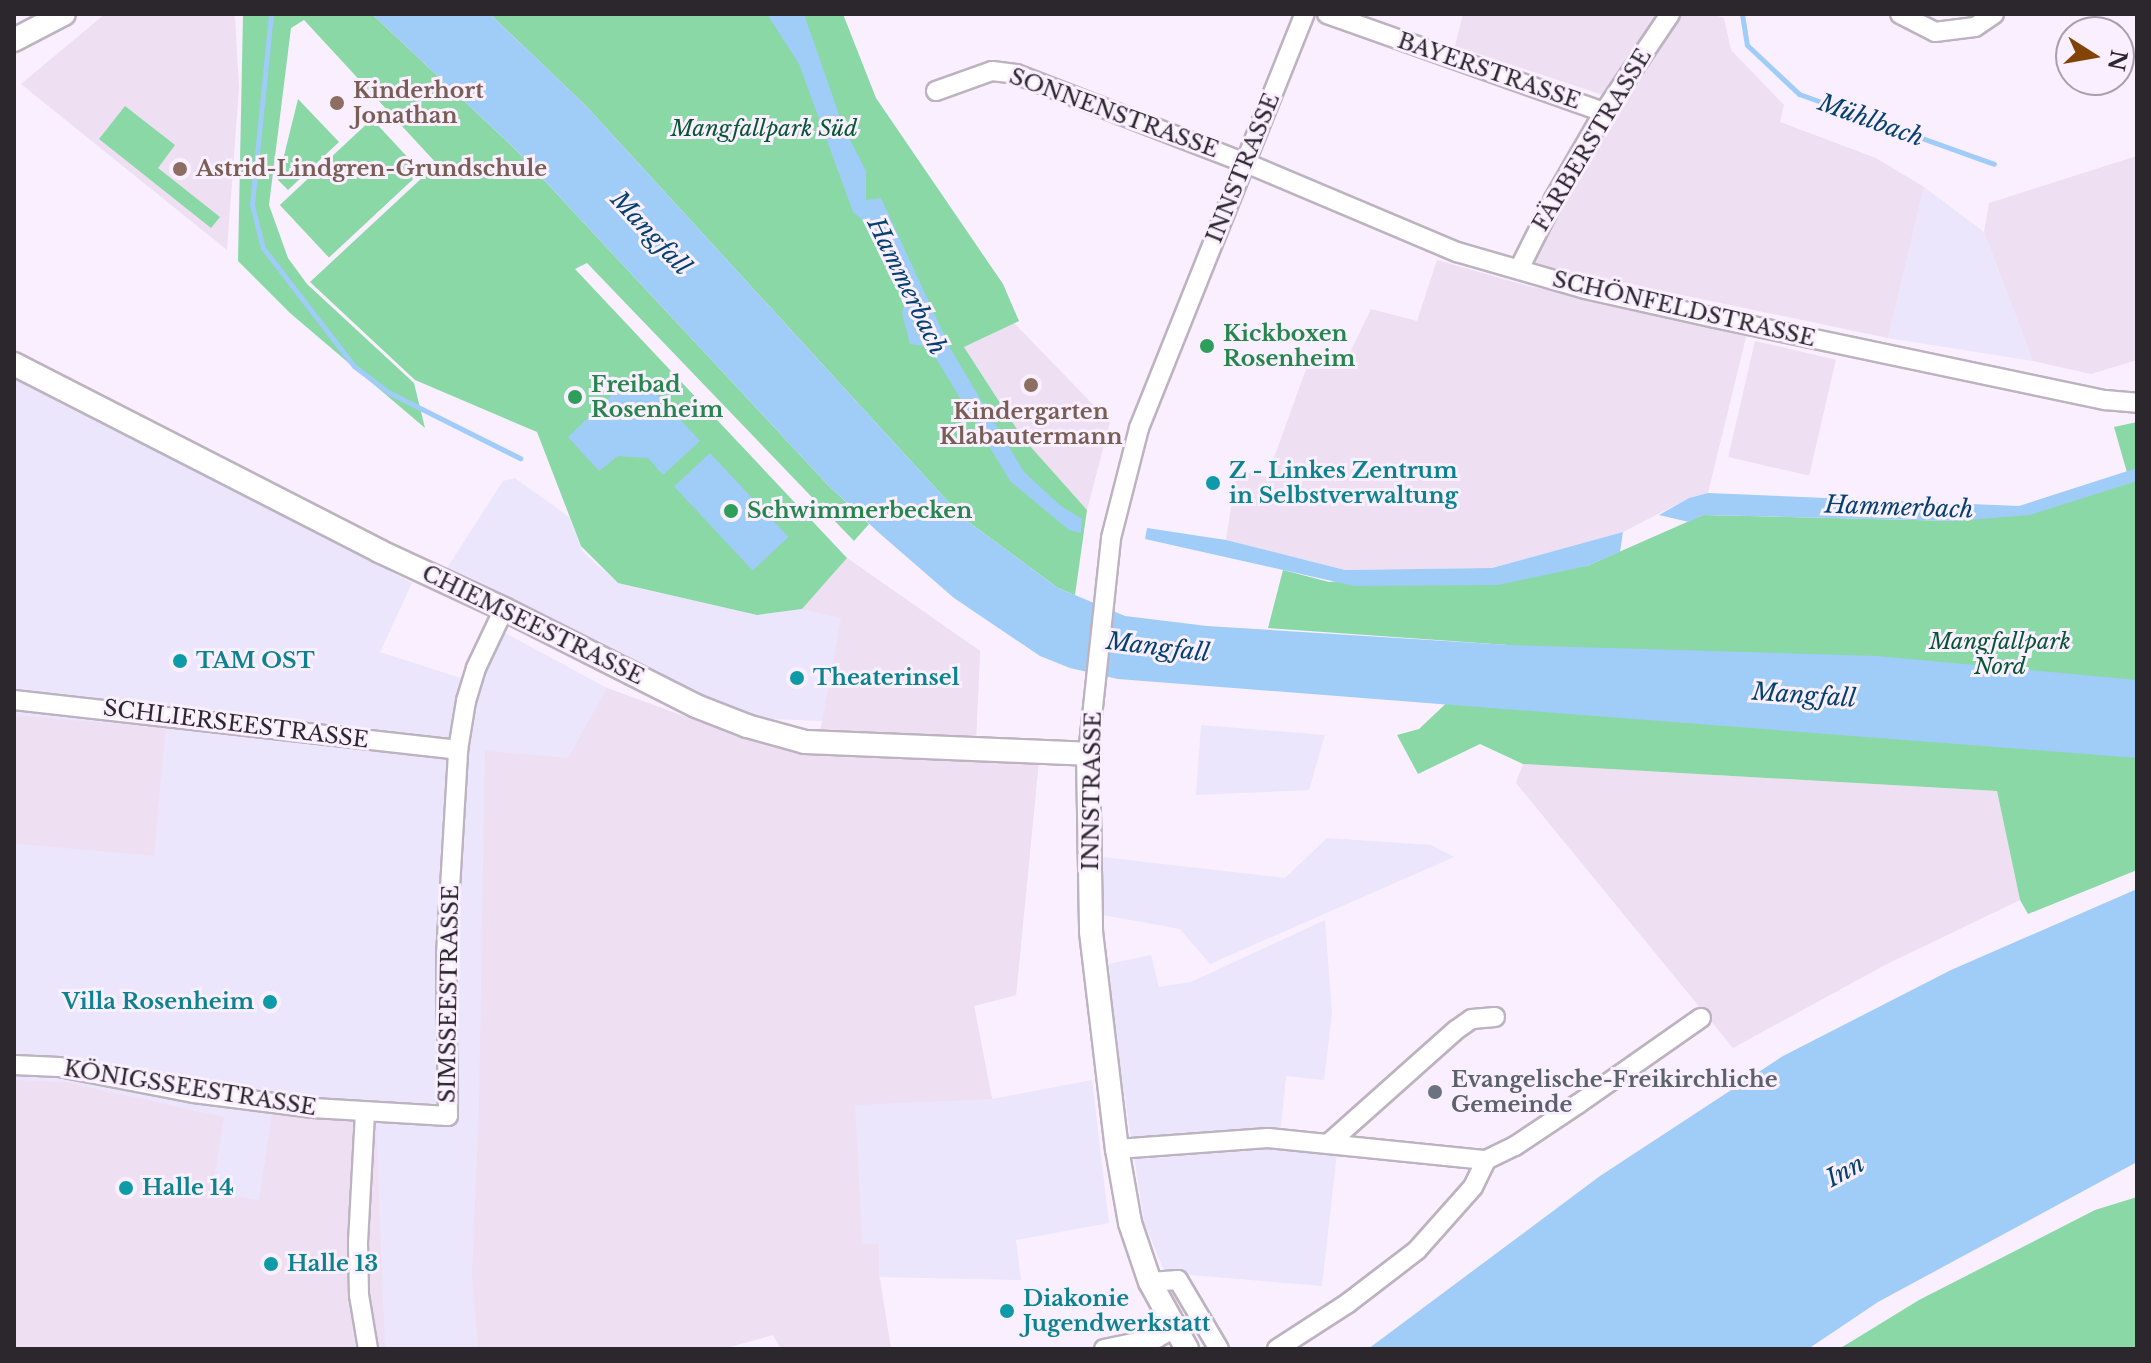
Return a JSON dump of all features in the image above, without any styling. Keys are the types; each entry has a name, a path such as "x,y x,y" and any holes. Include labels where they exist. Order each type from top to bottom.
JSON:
{"main road":[{"path":"14,40 64,14"},
{"name":"CHIEMSEESTRASSE","path":"14,364 379,551 504,609 696,706 747,726 805,742 1088,754"},
{"name":"INNSTRASSE","path":"1088,754 1091,932 1117,1149 1130,1223 1150,1282 1164,1338 1187,1349"}],"street":[{"name":"INNSTRASSE","path":"1088,754 1111,538 1144,414 1305,14"},
{"name":"BAYERSTRASSE","path":"1327,14 1604,112"},
{"name":"FÄRBERSTRASSE","path":"1519,269 1554,199 1604,112 1670,14"},
{"path":"1900,14 1935,32 1975,27 1994,14"},
{"name":"SONNENSTRASSE","path":"936,91 992,71 1004,71 1246,163"},
{"name":"SCHÖNFELDSTRASSE","path":"1246,163 1457,252 1585,289 2105,400 2137,403"},
{"name":"SIMSSEESTRASSE","path":"365,1113 448,1116 446,955 458,750 466,701 476,668 504,609"},
{"name":"SCHLIERSEESTRASSE","path":"14,700 458,750"},
{"path":"1328,1144 1456,1030 1472,1019 1495,1017"},
{"path":"1277,1349 1348,1303 1417,1250 1473,1187 1486,1160 1566,1113 1701,1018"},
{"name":"KÖNIGSSEESTRASSE","path":"14,1065 59,1067 194,1093 365,1113"},
{"path":"365,1113 358,1243 359,1295 368,1349"},
{"path":"1117,1149 1268,1138 1486,1160"},
{"path":"1150,1282 1178,1280 1219,1349"},
{"path":"1104,1349 1164,1338"}],"shaded area":[{"name":"Astrid-Lindgren-Grundschule","path":"105,14 232,14 235,17 239,88 227,250 21,84"},
{"path":"1463,14 1657,14 1603,95 1455,46"},
{"path":"1678,14 1711,14 1724,18 1731,50 1784,105 1780,122 1876,158 1924,187 1888,338 1525,262"},
{"path":"2137,156 2137,360 2091,374 2033,361 1984,232 1989,203"},
{"path":"1924,187 1984,232 2033,361 1888,338"},
{"path":"1437,260 1521,284 1747,333 1708,493 1689,498 1623,532 1492,568 1345,570 1226,540 1237,470 1267,477 1309,361 1342,369 1371,309 1417,321"},
{"name":"Kindergarten Klabautermann","path":"1014,323 1110,422 1087,510 1022,437 964,347"},
{"path":"1755,341 1836,360 1809,476 1728,457"},
{"path":"14,375 412,583 380,652 454,676 472,681 496,628 607,688 744,738 817,750 822,721 750,718 447,568 503,481 515,478 569,517 583,552 618,583 757,615 802,609 847,558 980,651 976,740 1039,760 1016,995 974,1006 992,1099 1092,1080 1109,1223 1016,1240 1021,1280 880,1277 891,1349 781,1349 773,1335 722,1349 14,1349"},
{"path":"847,558 980,651 976,740 1039,760 1016,995 974,1006 992,1099 855,1105 862,1244 879,1244 879,1277 891,1349 781,1349 773,1335 722,1349 478,1349 472,1274 479,1108 485,751 568,758 607,688 744,738 817,750 841,618 802,609"},
{"path":"14,715 165,728 154,856 14,843"},
{"path":"1201,725 1325,735 1309,790 1196,795"},
{"path":"1523,764 1997,791 2020,900 1885,965 1733,1048 1516,783"},
{"path":"1327,838 1431,845 1454,857 1210,964 1180,929 1103,915 1102,857 1285,878"},
{"path":"1325,920 1332,1014 1324,1080 1286,1076 1279,1146 1337,1153 1322,1286 1165,1273 1144,1222 1113,1021 1109,964 1151,955 1159,987 1191,982"},
{"path":"14,1080 65,1082 224,1117 212,1192 259,1200 272,1114 376,1125 385,1349 14,1349"}],"green space":[{"name":"Freibad Rosenheim","path":"243,14 372,14 515,149 827,484 869,524 854,541 587,263 575,269 847,558 802,609 757,615 618,583 581,546 537,432 415,380 310,282 437,164 304,20 291,28 269,205 288,258 307,284 414,383 425,428 290,313 238,261"},
{"name":"Mangfallpark Süd","path":"490,14 843,14 876,98 1003,284 1019,321 964,347 1022,437 1087,510 1075,595 1058,588 963,518 586,106"},
{"path":"298,99 339,142 288,190 278,180"},
{"path":"125,106 175,145 158,168 220,217 211,228 99,139"},
{"path":"372,119 421,172 329,258 280,205"},
{"name":"Mangfallpark Nord","path":"2137,422 2137,870 2028,914 2020,900 1997,791 1523,764 1480,744 1418,774 1397,735 1419,729 1508,645 1268,628 1283,570 1329,582 1587,566 1703,515 1956,521 2100,491 2130,483 2114,427"},
{"path":"2137,1197 2137,1349 1839,1349 1919,1300 2095,1210"}],"water":[{"name":"Mangfall","path":"372,14 490,14 586,106 963,518 1058,588 1125,616 1207,626 1509,645 1877,656 2137,680 2137,758 1118,679 1070,668 1040,656 954,598 827,484 515,149"},
{"name":"Hammerbach","path":"767,14 804,14 843,126 866,171 866,200 881,198 950,348 1024,472 1061,506 1082,519 1081,533 1069,530 1010,481 933,353 927,346 910,344 902,313 905,302 874,229 853,212 799,64"},
{"path":"636,372 700,441 663,475 648,458 618,456 599,471 568,437"},
{"name":"Schwimmerbecken","path":"710,453 788,537 753,571 674,486"},
{"name":"Hammerbach","path":"2137,468 2137,481 2030,515 1956,521 1703,515 1689,522 1659,515 1689,498 1708,493 2019,506"},
{"path":"1147,528 1226,540 1345,570 1492,568 1623,532 1620,552 1587,566 1498,585 1354,586 1145,539"},
{"name":"Inn","path":"2137,889 2137,1162 1878,1302 1808,1349 1368,1349 1600,1176 1783,1056 1951,970"}],"waterway":[{"path":"271,14 252,205 263,248 354,366 388,392 520,458"},
{"name":"Mühlbach","path":"1742,14 1747,45 1799,94 1994,164"}],"place":[{"name":"Kinderhort Jonathan","path":"337,103"},
{"name":"Astrid-Lindgren-Grundschule","path":"180,169"},
{"name":"Kickboxen Rosenheim","path":"1207,346"},
{"name":"Kindergarten Klabautermann","path":"1031,385"},
{"name":"Freibad Rosenheim","path":"575,397"},
{"name":"Z - Linkes Zentrum in Selbstverwaltung","path":"1213,483"},
{"name":"Schwimmerbecken","path":"731,511"},
{"name":"TAM OST","path":"180,661"},
{"name":"Theaterinsel","path":"797,678"},
{"name":"Villa Rosenheim","path":"270,1002"},
{"name":"Evangelische-Freikirchliche Gemeinde","path":"1435,1092"},
{"name":"Halle 14","path":"126,1188"},
{"name":"Halle 13","path":"271,1264"},
{"name":"Diakonie Jugendwerkstatt","path":"1007,1311"}]}
